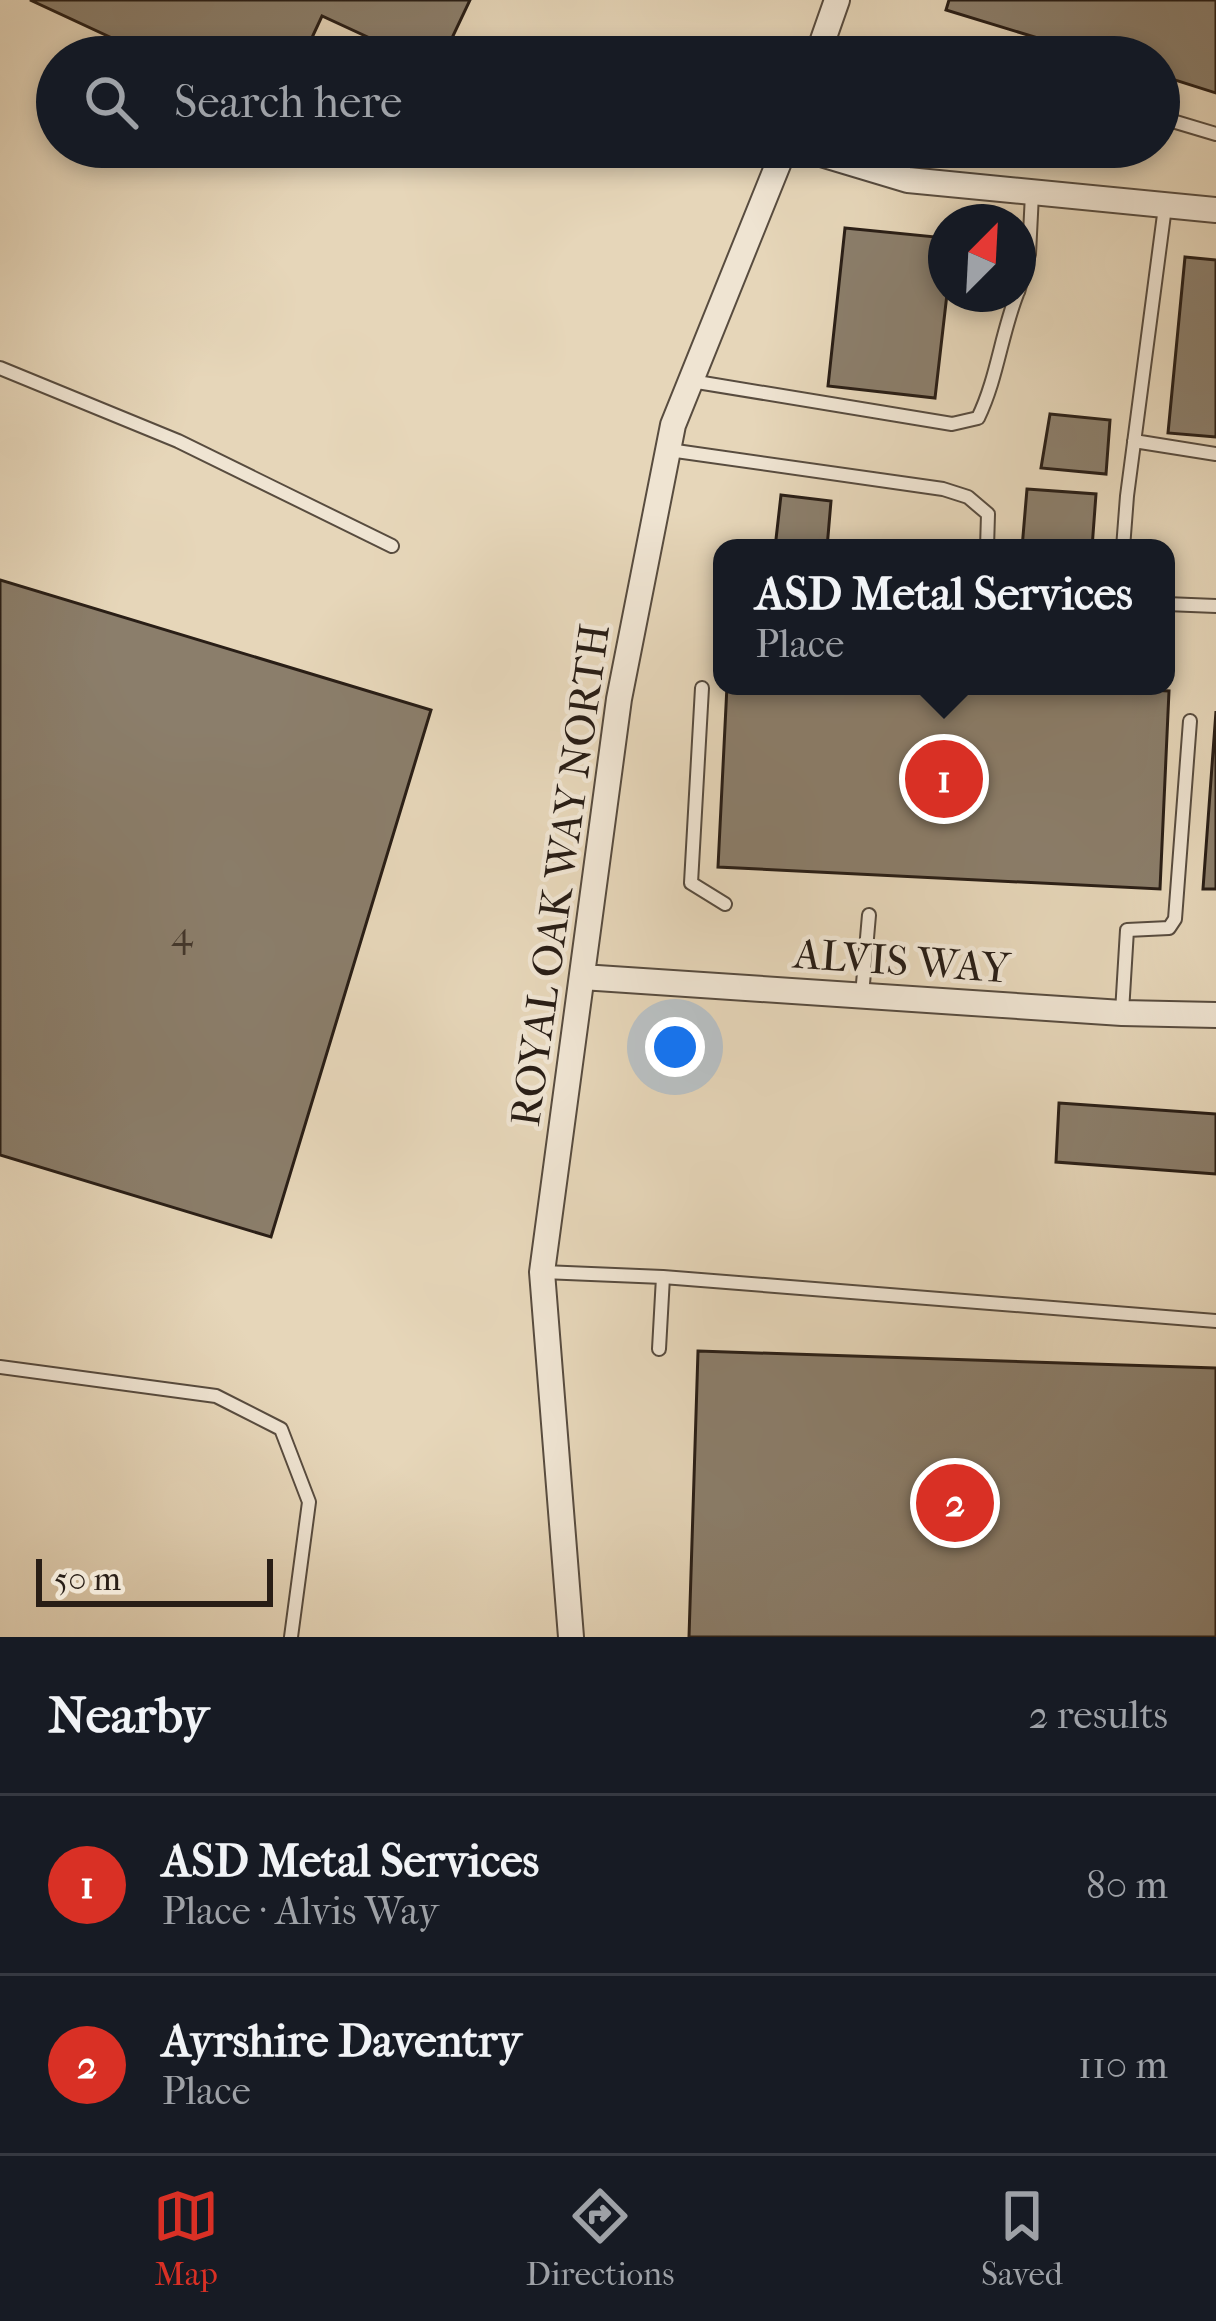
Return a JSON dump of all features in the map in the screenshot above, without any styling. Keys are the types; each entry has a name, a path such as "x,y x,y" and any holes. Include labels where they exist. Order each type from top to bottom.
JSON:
{"street":[{"path":"824,36 837,0"},
{"name":"ROYAL OAK WAY NORTH","path":"571,1637 542,1272 619,699 673,424 776,168"},
{"path":"868,168 908,180 1216,211"},
{"name":"ALVIS WAY","path":"582,977 1216,1016"}],"lane":[{"path":"1180,123 1216,134"},
{"path":"1032,194 1032,204"},
{"path":"1124,539 1165,207"},
{"path":"690,381 952,424 977,418 990,394 1009,312"},
{"path":"0,368 178,441 392,546"},
{"path":"1134,441 1216,454"},
{"path":"668,450 943,489 968,497 988,514 987,539"},
{"path":"1175,604 1216,606"},
{"path":"702,688 691,883 725,904"},
{"path":"1122,1013 1127,930 1169,928 1175,920 1190,721"},
{"path":"862,996 869,915"},
{"path":"542,1272 663,1277 1216,1322"},
{"path":"659,1349 663,1277"},
{"path":"0,1367 216,1396 281,1429 309,1502 291,1637"}],"building":[{"path":"30,0 470,0 453,36 365,36 322,16 313,36 108,36"},
{"path":"949,0 1216,0 1216,93 1180,82 1180,36 1031,36 946,10"},
{"path":"845,228 928,236 928,312 945,312 935,398 828,386"},
{"path":"1185,257 1216,260 1216,437 1168,433"},
{"path":"1050,414 1110,420 1106,474 1041,468"},
{"path":"1027,489 1096,494 1093,539 1023,539"},
{"path":"781,495 831,501 828,539 776,539"},
{"path":"0,580 431,710 271,1237 0,1155"},
{"path":"727,695 1169,695 1160,889 718,867"},
{"path":"1216,711 1216,889 1203,889"},
{"path":"1059,1103 1216,1114 1216,1174 1056,1162"},
{"path":"698,1351 1216,1368 1216,1637 689,1637"}],"place":[{"name":"ASD Metal Services","path":"944,779"},
{"name":"Ayrshire Daventry","path":"955,1503"}]}
